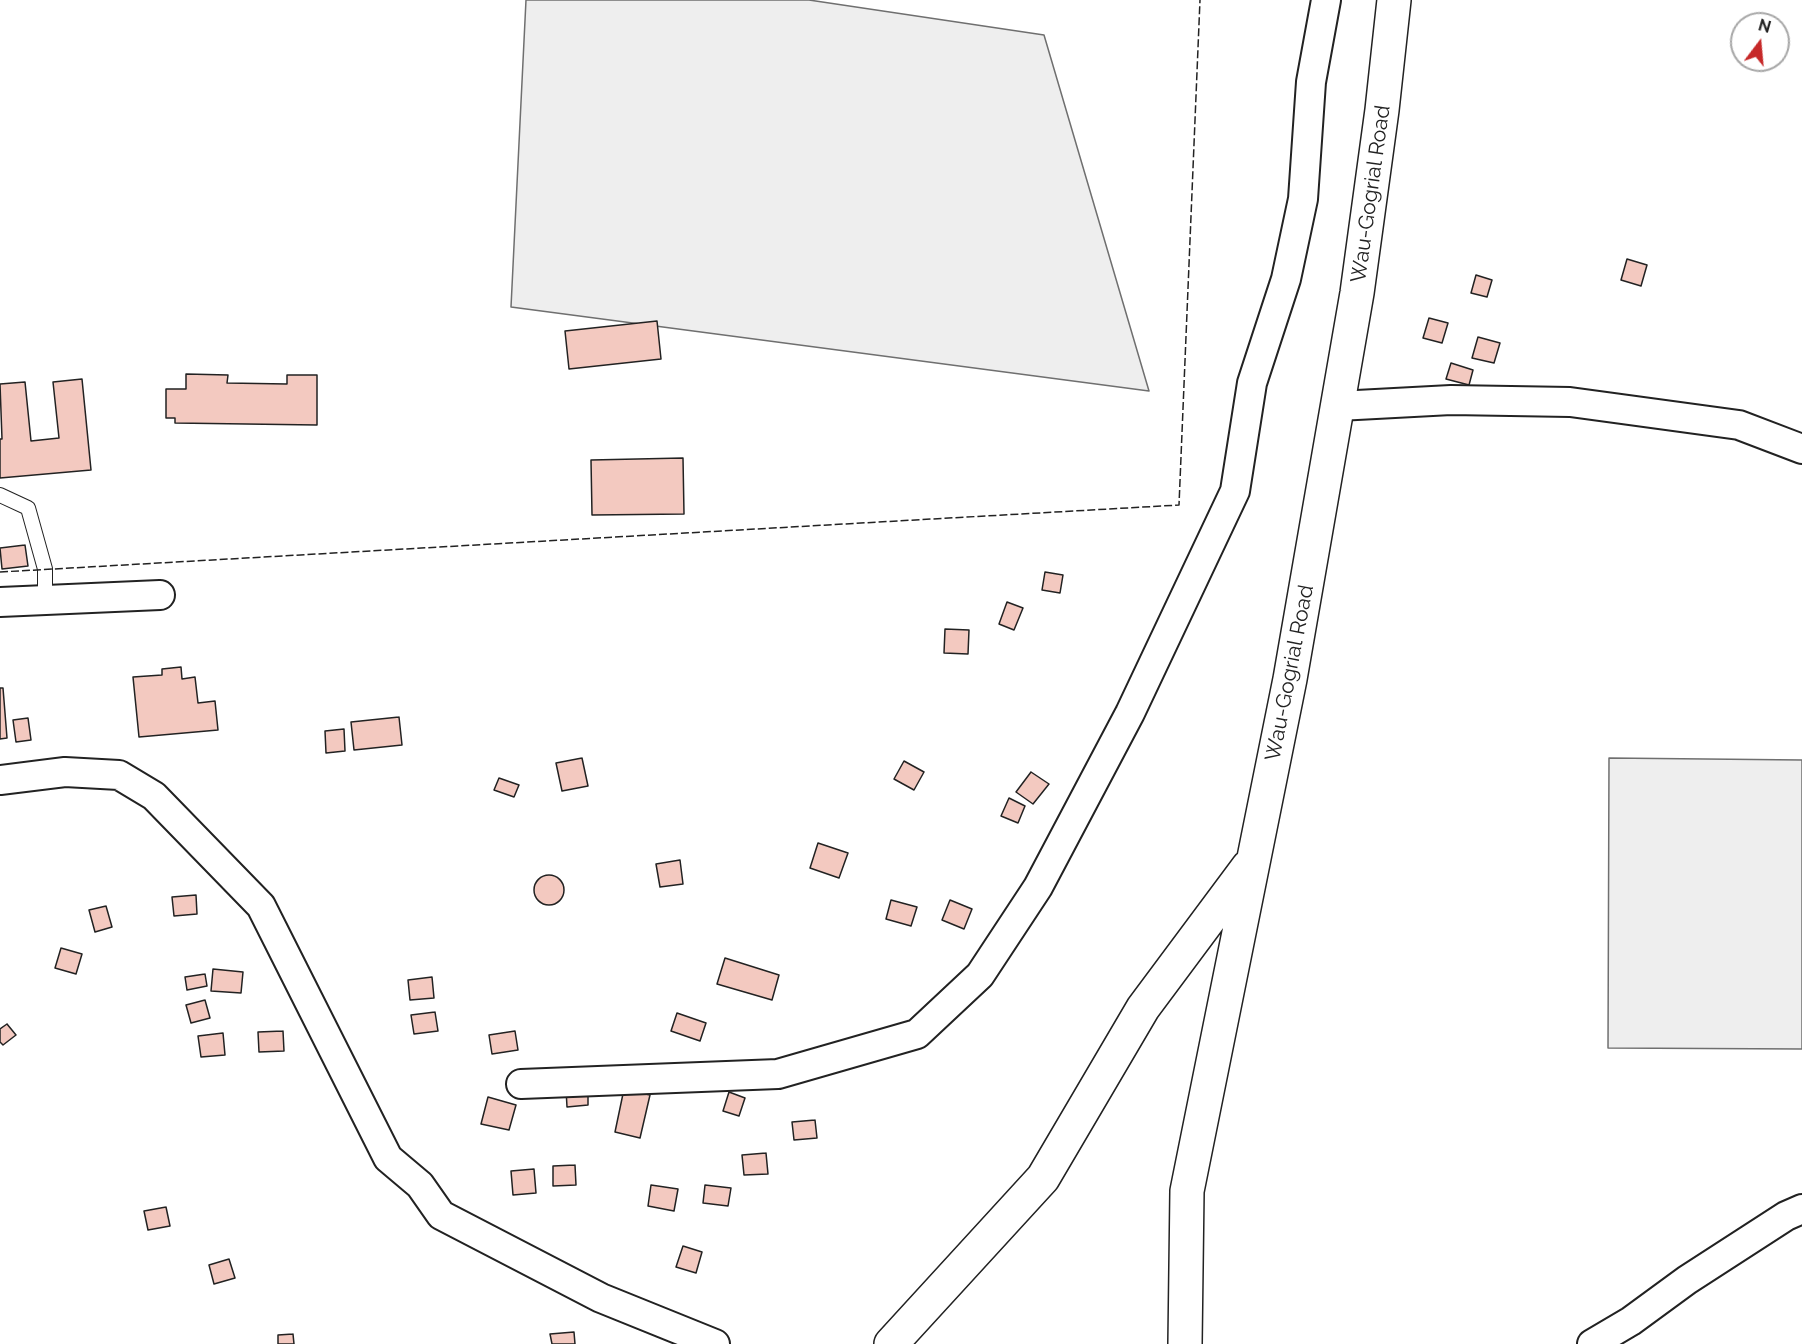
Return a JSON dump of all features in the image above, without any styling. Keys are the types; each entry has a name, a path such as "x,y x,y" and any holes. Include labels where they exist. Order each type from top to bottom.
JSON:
{"main road":[{"name":"Wau-Gogrial Road","path":"1185,1344 1187,1191 1290,679 1338,406 1359,282 1394,0"},
{"path":"891,1344 1043,1178 1143,1008 1253,860"}],"street":[{"path":"521,1084 778,1074 917,1034 980,975 1038,886 1130,712 1235,491 1252,383 1287,279 1303,199 1311,82 1326,0"},
{"path":"1338,406 1451,400 1570,402 1738,425 1802,449"},
{"path":"0,602 159,595"},
{"path":"0,780 65,772 119,775 154,796 261,906 388,1158 420,1185 441,1215 601,1298 715,1344"},
{"path":"1592,1344 1631,1321 1687,1280 1776,1222 1802,1209"}],"lane":[{"path":"0,495 28,508 45,569 45,600"}],"shaded area":[{"path":"526,0 809,0 1044,35 1149,391 511,307"},
{"path":"1609,758 1802,760 1802,1049 1608,1048"}],"building":[{"path":"1627,259 1647,265 1641,286 1621,280"},
{"path":"1476,275 1492,280 1487,297 1471,293"},
{"path":"1429,318 1448,323 1442,343 1423,338"},
{"path":"657,321 661,359 569,369 565,331"},
{"path":"1478,337 1500,343 1494,363 1472,358"},
{"path":"1451,363 1473,370 1469,385 1446,379"},
{"path":"186,374 228,375 227,383 287,384 287,375 317,375 317,425 175,423 175,418 166,418 166,389 186,389"},
{"path":"82,379 91,470 0,478 0,439 2,439 0,384 25,382 31,441 59,438 53,382"},
{"path":"683,458 684,514 592,515 591,460"},
{"path":"25,545 28,566 2,569 0,548"},
{"path":"1045,572 1063,575 1060,593 1042,590"},
{"path":"1007,602 1023,608 1014,630 999,624"},
{"path":"945,629 969,630 968,654 944,653"},
{"path":"181,667 182,679 195,677 198,703 215,701 218,730 139,737 133,677 162,675 162,669"},
{"path":"0,688 3,688 7,738 0,739"},
{"path":"399,717 402,745 354,750 351,722"},
{"path":"28,718 31,740 16,742 13,720"},
{"path":"344,729 345,751 326,753 325,731"},
{"path":"582,758 588,786 562,791 556,763"},
{"path":"904,761 924,772 914,790 894,779"},
{"path":"1031,772 1049,784 1033,804 1016,792"},
{"path":"499,778 519,785 514,797 494,790"},
{"path":"1009,798 1025,806 1018,823 1001,816"},
{"path":"818,843 848,853 839,878 810,868"},
{"path":"680,860 683,884 660,887 656,864"},
{"path":"549,875 555,876 563,884 563,896 555,904 549,905 543,904 535,896 534,890 535,884 543,876"},
{"path":"196,895 197,914 174,916 172,897"},
{"path":"891,900 917,907 911,926 886,919"},
{"path":"950,900 972,909 964,929 942,920"},
{"path":"106,906 112,927 95,932 89,910"},
{"path":"61,948 82,954 76,974 55,968"},
{"path":"725,958 779,975 772,1000 717,984"},
{"path":"213,969 243,972 241,993 211,991"},
{"path":"205,974 207,986 187,990 185,977"},
{"path":"432,977 434,998 410,1000 408,980"},
{"path":"205,1000 210,1018 191,1023 186,1005"},
{"path":"435,1012 438,1031 414,1034 411,1015"},
{"path":"677,1013 706,1023 700,1041 671,1031"},
{"path":"7,1024 16,1035 3,1045 0,1042 0,1029"},
{"path":"283,1031 284,1051 259,1052 258,1032"},
{"path":"515,1031 518,1050 492,1054 489,1035"},
{"path":"223,1033 225,1055 201,1057 198,1036"},
{"path":"588,1088 588,1105 567,1107 566,1089"},
{"path":"624,1089 650,1095 640,1138 615,1132"},
{"path":"729,1092 745,1098 739,1116 723,1111"},
{"path":"488,1097 516,1105 509,1130 481,1124"},
{"path":"815,1120 817,1138 794,1140 792,1122"},
{"path":"766,1153 768,1174 744,1175 742,1155"},
{"path":"575,1165 576,1185 553,1186 553,1166"},
{"path":"534,1169 536,1193 513,1195 511,1171"},
{"path":"651,1185 678,1189 674,1211 648,1206"},
{"path":"705,1185 731,1188 728,1206 703,1203"},
{"path":"166,1207 170,1226 148,1230 144,1211"},
{"path":"683,1246 702,1252 696,1273 676,1267"},
{"path":"229,1259 235,1278 214,1284 209,1265"},
{"path":"574,1332 575,1344 552,1344 550,1334"},
{"path":"293,1334 294,1344 278,1344 278,1335"}],"fence":[{"path":"0,572 1179,505 1200,0"}]}
